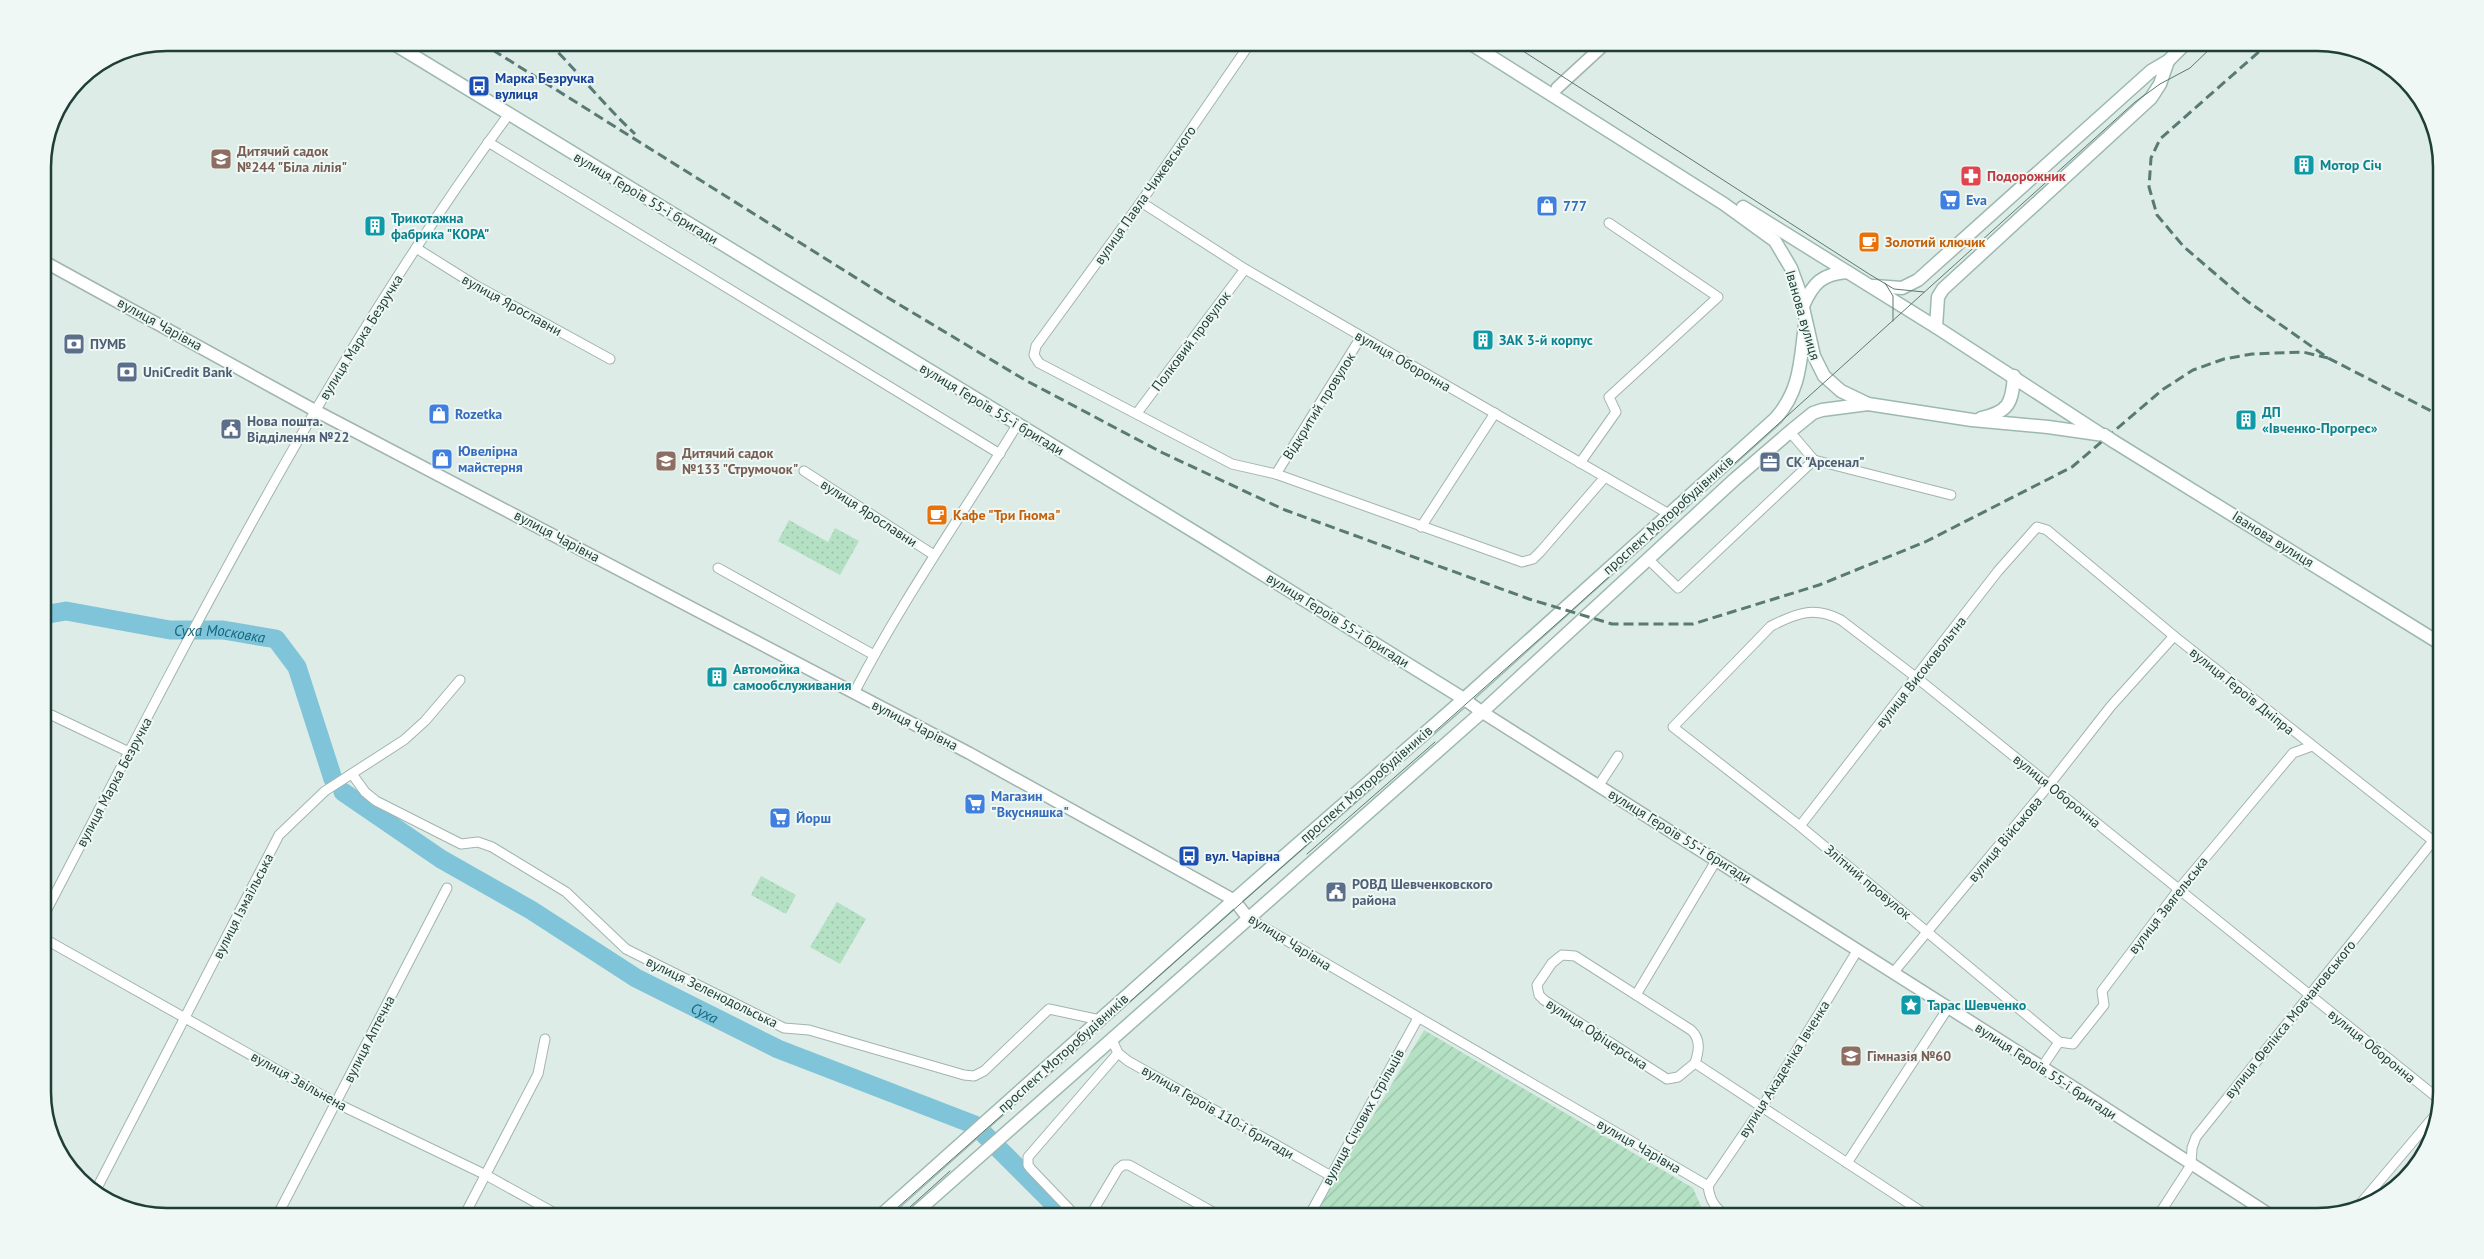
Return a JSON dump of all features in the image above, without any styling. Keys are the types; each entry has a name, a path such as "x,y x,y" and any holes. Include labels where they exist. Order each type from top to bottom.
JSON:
{"main road":[{"name":"вулиця Героїв 55-ї бригади","path":"406,51 1464,699"},
{"name":"Іванова вулиця","path":"1482,51 1724,204 1775,241 1785,256 1803,306 1805,325 1814,356 1824,376 1841,391 1868,404 2108,438"},
{"name":"Іванова вулиця","path":"1499,51 2014,376 2108,438 2433,639"},
{"path":"1864,283 1894,289 1906,287 1918,280 2151,71 2168,61 2178,51"},
{"path":"1936,327 1938,297 1943,289 2151,98 2160,84 2168,61"},
{"path":"2123,97 2133,99 2137,112"},
{"path":"1803,306 1816,284 1829,274 1847,272"},
{"name":"проспект Моторобудівників","path":"889,1208 970,1138 1234,900 1464,699 1776,418 1789,403 1797,385 1805,325"},
{"path":"1972,420 1997,414 2004,410 2013,392 2014,376"},
{"name":"проспект Моторобудівників","path":"921,1208 1482,712 1735,479 1790,432 1813,413 1822,410 1868,404"}],"street":[{"name":"вулиця Павла Чижевського","path":"1137,413 1039,363 1034,355 1036,346 1141,202 1245,51"},
{"path":"1557,88 1597,51"},
{"name":"вулиця Марка Безручка","path":"51,902 198,621 316,410 364,329 416,248 509,114"},
{"path":"488,142 1000,454"},
{"name":"вулиця Оборонна","path":"1141,202 1245,269 1669,514"},
{"path":"1580,463 1616,412 1609,397 1718,297 1609,223"},
{"name":"вулиця Ярославни","path":"416,248 474,285 610,359"},
{"name":"вулиця Чарівна","path":"51,265 316,410 969,753 1234,900 1248,918 1708,1186"},
{"name":"Полковий провулок","path":"1137,413 1245,269"},
{"name":"Відкритий провулок","path":"1276,474 1361,337"},
{"path":"1137,413 1214,457 1232,464 1276,474 1522,562 1533,559 1605,477"},
{"path":"1421,527 1495,414"},
{"path":"854,693 874,655 934,555 1000,454 1017,424"},
{"path":"1790,432 1814,460 1951,495"},
{"path":"1649,560 1678,588 1814,460"},
{"name":"вулиця Ярославни","path":"804,471 934,555"},
{"name":"вулиця Високовольтна","path":"1800,826 1917,678 1998,571 2033,530 2037,527 2047,530"},
{"name":"вулиця Героїв Дніпра","path":"2047,530 2174,636 2433,839"},
{"path":"718,568 874,655"},
{"name":"вулиця Оборонна","path":"1672,727 1771,626 1785,619 1815,611 1829,614 1842,620 1917,678 2433,1094"},
{"name":"вулиця Військова","path":"1893,973 2049,785 2111,706 2174,636"},
{"name":"вулиця Ізмаїльська","path":"99,1185 279,835 325,791 404,740 425,721 460,680"},
{"name":"вулиця Героїв 55-ї бригади","path":"1464,699 1857,951 2042,1067 2259,1208"},
{"path":"51,715 129,752"},
{"name":"Злітний провулок","path":"1672,727 1800,826 2059,1042"},
{"name":"вулиця Звягельська","path":"2059,1042 2073,1044 2104,1005 2102,991 2179,889 2293,753 2312,746"},
{"path":"1599,785 1618,756"},
{"name":"вулиця Зеленодольська","path":"352,774 365,792 376,801 461,844 478,842 492,847 566,892 626,949 788,1029 809,1030 919,1063 974,1076 984,1071 1048,1010 1100,1020"},
{"name":"вулиця Фелікса Мовчановського","path":"2163,1208 2191,1165 2192,1148 2196,1137 2433,841"},
{"path":"1636,995 1717,860"},
{"name":"вулиця Аптечна","path":"281,1208 447,888"},
{"name":"вулиця Звільнена","path":"51,942 336,1103 486,1175 546,1208"},
{"name":"вулиця Академіка Івченка","path":"1708,1186 1762,1107 1857,951"},
{"name":"вулиця Офіцерська","path":"1575,956 1697,1035 1698,1048 1695,1063 1678,1077 1667,1079 1544,1000 1537,990 1538,985 1557,957 1575,956"},
{"path":"1847,1163 1948,1008"},
{"name":"вулиця Січових Стрільців","path":"1313,1208 1418,1018"},
{"path":"468,1208 538,1074 544,1039"},
{"path":"1068,1208 1031,1169 1027,1162 1028,1157 1118,1053 1112,1040"},
{"path":"2042,1067 2059,1042"},
{"name":"вулиця Героїв 110-ї бригади","path":"1118,1053 1331,1176"},
{"path":"1695,1063 1916,1208"},
{"path":"2368,1195 2429,1123"},
{"path":"1095,1208 1118,1170 1123,1165 1129,1165 1206,1208"},
{"path":"1708,1186 1710,1197 1716,1208"}],"green space":[{"path":"789,520 828,542 835,528 859,541 840,575 778,541"},
{"path":"761,876 796,895 786,914 751,895"},
{"path":"837,902 866,919 840,964 810,947"},
{"path":"1424,1030 1693,1188 1702,1208 1319,1208"}],"waterway":[{"name":"Суха Московка","path":"51,614 66,611 170,630 223,630 276,639 297,667 333,779"},
{"name":"Суха","path":"343,792 441,859 531,910 636,978 778,1049 975,1125 1058,1208"}],"tram line":[{"path":"1523,51 1869,274 1894,289 1924,292"},
{"path":"897,1208 1571,611 2135,102 2160,84 2190,68 2208,51"},
{"path":"1885,283 1893,296 1893,321"},
{"path":"1307,854 1435,742"},
{"path":"909,1208 950,1171"}],"railway":[{"path":"494,51 885,296 1025,380 1163,453 1285,510 1529,599 1612,624 1693,624 1819,585 1925,542 2072,467 2162,390 2193,370 2224,359 2252,354 2303,352 2328,358"},
{"path":"557,51 635,134"},
{"path":"2260,51 2160,139 2151,158 2149,187 2157,215 2184,247 2247,301 2328,358 2433,412"}],"place":[{"name":"Марка Безручка вулиця","path":"479,86"},
{"name":"Дитячий садок №244 \"Біла лілія\"","path":"221,159"},
{"name":"Мотор Січ","path":"2304,165"},
{"name":"Подорожник","path":"1971,176"},
{"name":"Eva","path":"1950,200"},
{"name":"777","path":"1547,206"},
{"name":"Трикотажна фабрика \"КОРА\"","path":"375,226"},
{"name":"Золотий ключик","path":"1869,242"},
{"name":"ЗАК 3-й корпус","path":"1483,340"},
{"name":"ПУМБ","path":"74,344"},
{"name":"UniCredit Bank","path":"127,372"},
{"name":"Rozetka","path":"439,414"},
{"name":"ДП «Івченко-Прогрес»","path":"2246,420"},
{"name":"Нова пошта. Відділення №22","path":"231,429"},
{"name":"Ювелірна майстерня","path":"442,459"},
{"name":"Дитячий садок №133 \"Струмочок\"","path":"666,461"},
{"name":"СК \"Арсенал\"","path":"1770,462"},
{"name":"Кафе \"Три Гнома\"","path":"937,515"},
{"name":"Автомойка самообслуживания","path":"717,677"},
{"name":"Магазин \"Вкусняшка\"","path":"975,804"},
{"name":"Йорш","path":"780,818"},
{"name":"вул. Чарівна","path":"1189,856"},
{"name":"РОВД Шевченковского района","path":"1336,892"},
{"name":"Тарас Шевченко","path":"1911,1005"},
{"name":"Гімназія №60","path":"1851,1056"}]}
